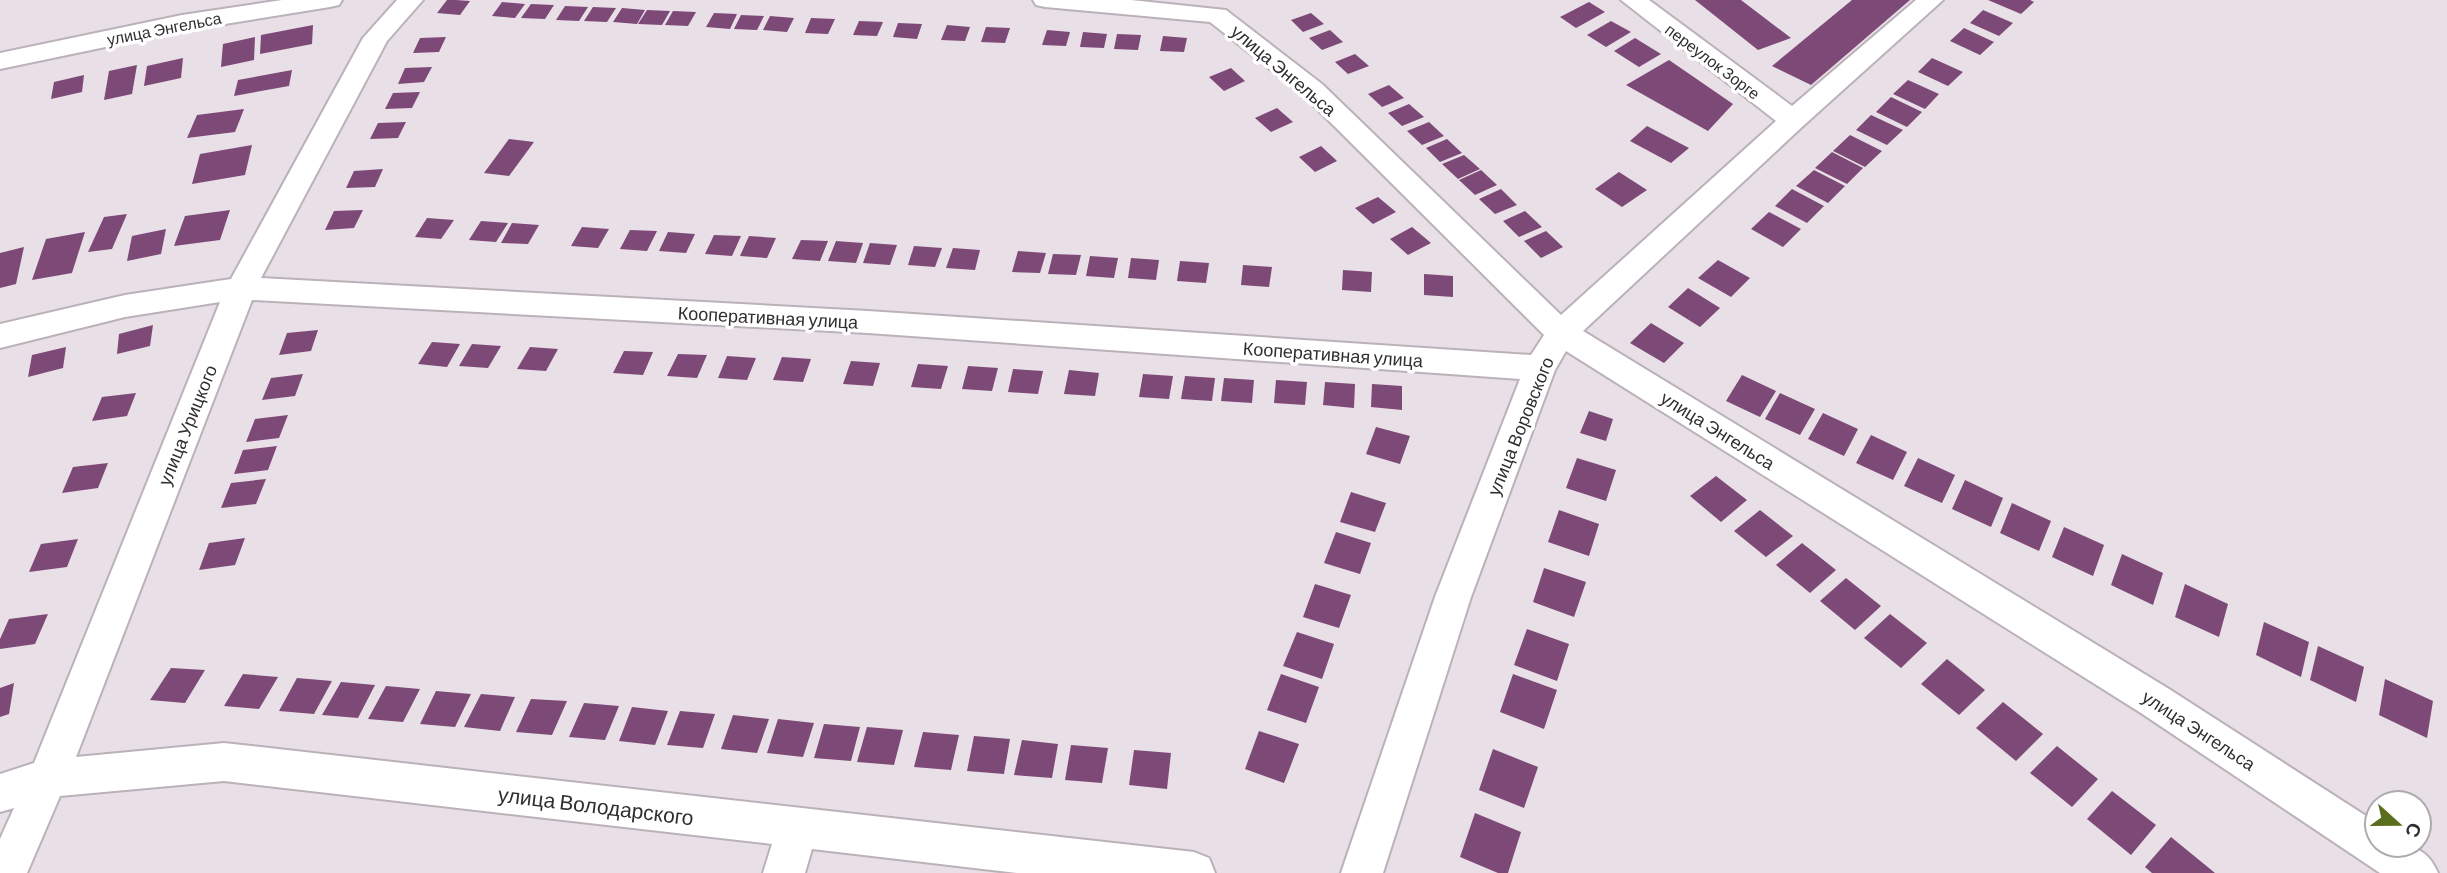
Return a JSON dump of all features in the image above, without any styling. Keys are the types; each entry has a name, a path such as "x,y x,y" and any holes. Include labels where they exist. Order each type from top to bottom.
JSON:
{"street":[{"name":"улица Энгельса","path":"0,61 182,23 330,0"},
{"name":"улица Урицкого","path":"6,873 48,778 241,288 376,38 411,0"},
{"name":"улица Энгельса","path":"1045,0 1215,7 1313,90 1561,333 2155,701 2417,873"},
{"name":"переулок Зорге","path":"1633,0 1793,120"},
{"name":"улица Воровского","path":"1362,873 1453,597 1539,368 1561,333 1793,120 1931,0"},
{"name":"Кооперативная улица","path":"0,336 125,306 241,288 854,321 1539,368"},
{"name":"улица Володарского","path":"0,793 48,778 224,762 1194,873"},
{"path":"784,873 798,828"}],"building":[{"path":"447,0 470,1 460,15 437,13"},
{"path":"1695,0 1741,0 1791,38 1758,50"},
{"path":"1852,0 1910,0 1811,85 1772,66"},
{"path":"1988,0 2030,0 2034,2 2021,14"},
{"path":"502,2 525,4 515,18 492,16"},
{"path":"1589,2 1605,12 1576,28 1560,17"},
{"path":"531,4 554,5 545,19 521,18"},
{"path":"565,6 588,7 579,21 556,20"},
{"path":"593,7 616,8 607,22 584,21"},
{"path":"622,8 645,10 637,24 613,22"},
{"path":"647,10 670,11 662,25 638,24"},
{"path":"1983,10 2013,23 1999,36 1970,23"},
{"path":"673,11 696,12 688,26 665,25"},
{"path":"714,13 737,14 730,29 706,27"},
{"path":"1311,13 1324,24 1303,32 1291,20"},
{"path":"741,15 764,16 757,30 734,29"},
{"path":"770,16 794,18 787,32 763,30"},
{"path":"811,18 835,19 828,34 805,33"},
{"path":"859,21 883,22 877,36 853,35"},
{"path":"1611,21 1631,32 1606,47 1587,35"},
{"path":"898,23 922,24 917,39 893,37"},
{"path":"313,25 312,44 260,54 261,35"},
{"path":"947,25 970,27 965,41 941,40"},
{"path":"986,27 1010,28 1005,43 981,42"},
{"path":"1964,28 1994,42 1980,55 1950,41"},
{"path":"1047,30 1070,32 1066,46 1042,45"},
{"path":"1330,30 1343,42 1322,50 1309,38"},
{"path":"1083,32 1107,34 1104,48 1080,47"},
{"path":"1117,34 1141,35 1138,50 1114,49"},
{"path":"1163,36 1187,38 1184,52 1160,51"},
{"path":"255,37 254,60 221,67 223,44"},
{"path":"446,37 439,52 413,53 420,38"},
{"path":"1635,38 1661,54 1639,67 1614,51"},
{"path":"1355,54 1369,66 1348,74 1335,62"},
{"path":"183,58 181,78 144,86 147,66"},
{"path":"1932,58 1963,72 1948,86 1918,72"},
{"path":"1669,60 1733,104 1708,131 1626,85"},
{"path":"137,65 132,94 104,100 109,71"},
{"path":"432,67 424,82 398,84 405,68"},
{"path":"1231,68 1245,81 1224,91 1209,77"},
{"path":"292,70 289,86 234,96 238,80"},
{"path":"84,75 82,92 51,99 54,82"},
{"path":"1908,80 1939,94 1925,109 1893,94"},
{"path":"1389,85 1404,98 1382,107 1368,94"},
{"path":"420,92 412,108 385,109 393,93"},
{"path":"1891,97 1922,112 1907,127 1876,112"},
{"path":"1409,104 1424,117 1402,126 1388,113"},
{"path":"1277,108 1293,122 1271,132 1255,118"},
{"path":"244,109 235,132 187,138 197,115"},
{"path":"1871,115 1903,130 1887,145 1856,130"},
{"path":"406,122 398,138 370,139 378,123"},
{"path":"1429,122 1444,136 1422,145 1407,131"},
{"path":"1647,126 1689,148 1671,163 1630,141"},
{"path":"1850,135 1882,151 1865,167 1833,151"},
{"path":"509,139 534,142 509,176 484,173"},
{"path":"1447,139 1462,153 1440,162 1426,148"},
{"path":"252,145 245,175 192,184 200,154"},
{"path":"1321,146 1337,161 1315,172 1299,157"},
{"path":"1832,152 1863,168 1847,184 1815,168"},
{"path":"1464,155 1480,169 1458,179 1442,164"},
{"path":"383,169 375,187 346,188 354,171"},
{"path":"1481,170 1497,185 1475,195 1459,180"},
{"path":"1814,170 1845,186 1828,203 1796,186"},
{"path":"1619,172 1647,190 1622,207 1595,189"},
{"path":"1501,189 1517,205 1495,214 1479,199"},
{"path":"1792,189 1824,206 1807,223 1775,206"},
{"path":"1378,197 1396,212 1373,224 1355,208"},
{"path":"230,210 220,240 174,246 185,216"},
{"path":"363,210 354,228 325,230 334,211"},
{"path":"1525,211 1542,227 1519,237 1503,221"},
{"path":"1769,212 1801,229 1783,247 1751,229"},
{"path":"127,214 112,249 88,252 104,217"},
{"path":"427,218 454,220 441,239 415,237"},
{"path":"481,221 508,223 496,242 469,240"},
{"path":"512,223 539,225 528,244 501,243"},
{"path":"582,227 609,229 598,248 571,246"},
{"path":"1412,227 1431,243 1408,255 1390,239"},
{"path":"166,229 161,254 127,261 132,236"},
{"path":"630,230 657,231 647,251 620,249"},
{"path":"1546,231 1563,247 1541,258 1524,241"},
{"path":"85,232 72,273 32,280 46,239"},
{"path":"668,232 695,234 686,253 659,251"},
{"path":"714,235 741,236 732,256 705,254"},
{"path":"749,236 776,238 767,258 740,256"},
{"path":"801,240 828,241 820,261 792,259"},
{"path":"836,241 863,243 856,263 828,261"},
{"path":"870,243 897,245 890,265 863,263"},
{"path":"914,246 942,248 935,267 908,265"},
{"path":"24,247 16,284 0,288 0,253"},
{"path":"953,248 980,250 975,270 946,268"},
{"path":"1018,251 1046,253 1040,273 1012,272"},
{"path":"1053,254 1081,255 1076,275 1048,274"},
{"path":"1090,256 1118,258 1114,278 1086,276"},
{"path":"1131,258 1159,260 1156,280 1128,278"},
{"path":"1718,260 1750,278 1731,297 1698,278"},
{"path":"1180,261 1209,263 1206,283 1177,281"},
{"path":"1243,265 1272,267 1269,287 1241,285"},
{"path":"1343,270 1372,272 1371,292 1342,290"},
{"path":"1424,274 1453,276 1453,297 1424,295"},
{"path":"1688,288 1720,308 1700,327 1668,307"},
{"path":"1651,323 1684,343 1664,363 1630,343"},
{"path":"153,325 150,346 117,354 119,334"},
{"path":"318,330 311,351 279,355 287,333"},
{"path":"432,342 460,344 447,367 418,364"},
{"path":"472,344 501,346 488,368 459,366"},
{"path":"66,347 63,368 28,377 32,355"},
{"path":"530,347 558,349 546,371 517,369"},
{"path":"624,351 653,352 643,375 613,373"},
{"path":"678,354 707,355 697,378 667,376"},
{"path":"727,356 756,358 747,380 718,378"},
{"path":"782,357 811,359 803,382 773,380"},
{"path":"851,361 880,363 873,386 843,384"},
{"path":"918,364 948,366 941,389 911,387"},
{"path":"968,366 998,368 992,391 962,389"},
{"path":"1013,369 1043,371 1038,394 1008,392"},
{"path":"1069,370 1099,373 1095,396 1064,394"},
{"path":"303,374 295,396 262,400 271,378"},
{"path":"1143,374 1173,376 1169,399 1139,397"},
{"path":"1742,375 1776,391 1760,417 1726,401"},
{"path":"1185,376 1215,378 1212,401 1181,399"},
{"path":"1224,378 1254,380 1252,403 1221,401"},
{"path":"1276,380 1307,382 1305,405 1274,403"},
{"path":"1325,382 1355,384 1354,408 1323,405"},
{"path":"1372,384 1402,386 1402,410 1371,407"},
{"path":"136,393 127,416 92,421 102,397"},
{"path":"1780,393 1815,409 1800,435 1765,419"},
{"path":"1589,411 1613,419 1606,441 1580,433"},
{"path":"1823,413 1858,429 1844,456 1808,439"},
{"path":"288,415 279,438 246,442 255,419"},
{"path":"1376,427 1410,436 1400,464 1366,454"},
{"path":"1871,435 1907,452 1893,480 1856,463"},
{"path":"277,446 268,470 234,474 243,450"},
{"path":"1577,458 1616,470 1606,501 1566,488"},
{"path":"1918,458 1955,475 1942,503 1904,486"},
{"path":"108,463 98,488 62,493 73,467"},
{"path":"1716,476 1747,500 1721,522 1690,496"},
{"path":"266,479 256,504 221,508 231,483"},
{"path":"1965,480 2003,498 1991,527 1952,509"},
{"path":"1351,492 1386,503 1375,532 1340,522"},
{"path":"2012,503 2051,521 2039,551 2000,533"},
{"path":"1559,510 1599,524 1589,556 1548,542"},
{"path":"1760,510 1793,536 1766,557 1734,531"},
{"path":"2064,527 2104,545 2093,576 2052,557"},
{"path":"1336,532 1371,543 1360,574 1324,563"},
{"path":"245,538 235,565 199,570 209,543"},
{"path":"78,539 67,567 29,572 41,544"},
{"path":"1802,543 1836,570 1810,593 1776,565"},
{"path":"2122,554 2163,573 2153,605 2111,585"},
{"path":"1544,568 1586,582 1574,617 1533,602"},
{"path":"1846,578 1881,606 1855,630 1820,601"},
{"path":"1315,584 1351,595 1339,628 1303,617"},
{"path":"2185,584 2228,604 2219,637 2175,617"},
{"path":"48,614 35,644 0,649 0,639 9,619"},
{"path":"1890,614 1927,643 1901,668 1864,638"},
{"path":"2264,622 2309,642 2301,677 2256,655"},
{"path":"1527,629 1569,644 1557,681 1514,665"},
{"path":"1297,632 1334,644 1322,679 1283,666"},
{"path":"2318,646 2364,667 2356,702 2310,680"},
{"path":"1947,659 1985,690 1959,715 1921,684"},
{"path":"171,668 205,670 185,703 150,700"},
{"path":"243,674 278,677 259,709 224,706"},
{"path":"1281,674 1319,687 1306,723 1267,710"},
{"path":"1513,674 1557,690 1544,729 1500,712"},
{"path":"297,678 332,681 314,714 279,711"},
{"path":"2385,679 2433,701 2427,738 2379,715"},
{"path":"341,682 375,685 358,718 322,715"},
{"path":"14,683 9,714 0,717 0,688"},
{"path":"386,686 420,689 403,722 368,719"},
{"path":"436,691 471,694 455,727 420,724"},
{"path":"481,694 515,697 500,731 464,727"},
{"path":"531,699 567,701 552,735 516,732"},
{"path":"2003,702 2043,734 2016,761 1976,728"},
{"path":"584,703 619,706 605,740 569,737"},
{"path":"632,707 668,711 655,745 619,741"},
{"path":"680,711 715,714 703,748 667,745"},
{"path":"733,715 769,719 757,753 721,749"},
{"path":"778,719 814,723 803,757 767,753"},
{"path":"824,724 860,727 851,761 814,758"},
{"path":"867,727 903,730 894,765 857,762"},
{"path":"1259,731 1299,744 1284,783 1245,769"},
{"path":"923,732 959,735 951,770 914,767"},
{"path":"974,736 1010,739 1004,774 967,771"},
{"path":"1022,740 1058,744 1052,778 1014,775"},
{"path":"1071,745 1108,748 1102,783 1065,780"},
{"path":"2057,746 2098,779 2072,807 2030,773"},
{"path":"1493,749 1538,767 1524,808 1479,790"},
{"path":"1134,750 1171,753 1167,789 1129,785"},
{"path":"2112,791 2156,825 2131,855 2087,819"},
{"path":"1475,813 1521,832 1508,873 1498,873 1460,857"},
{"path":"2171,837 2215,873 2152,873 2145,867"}]}
